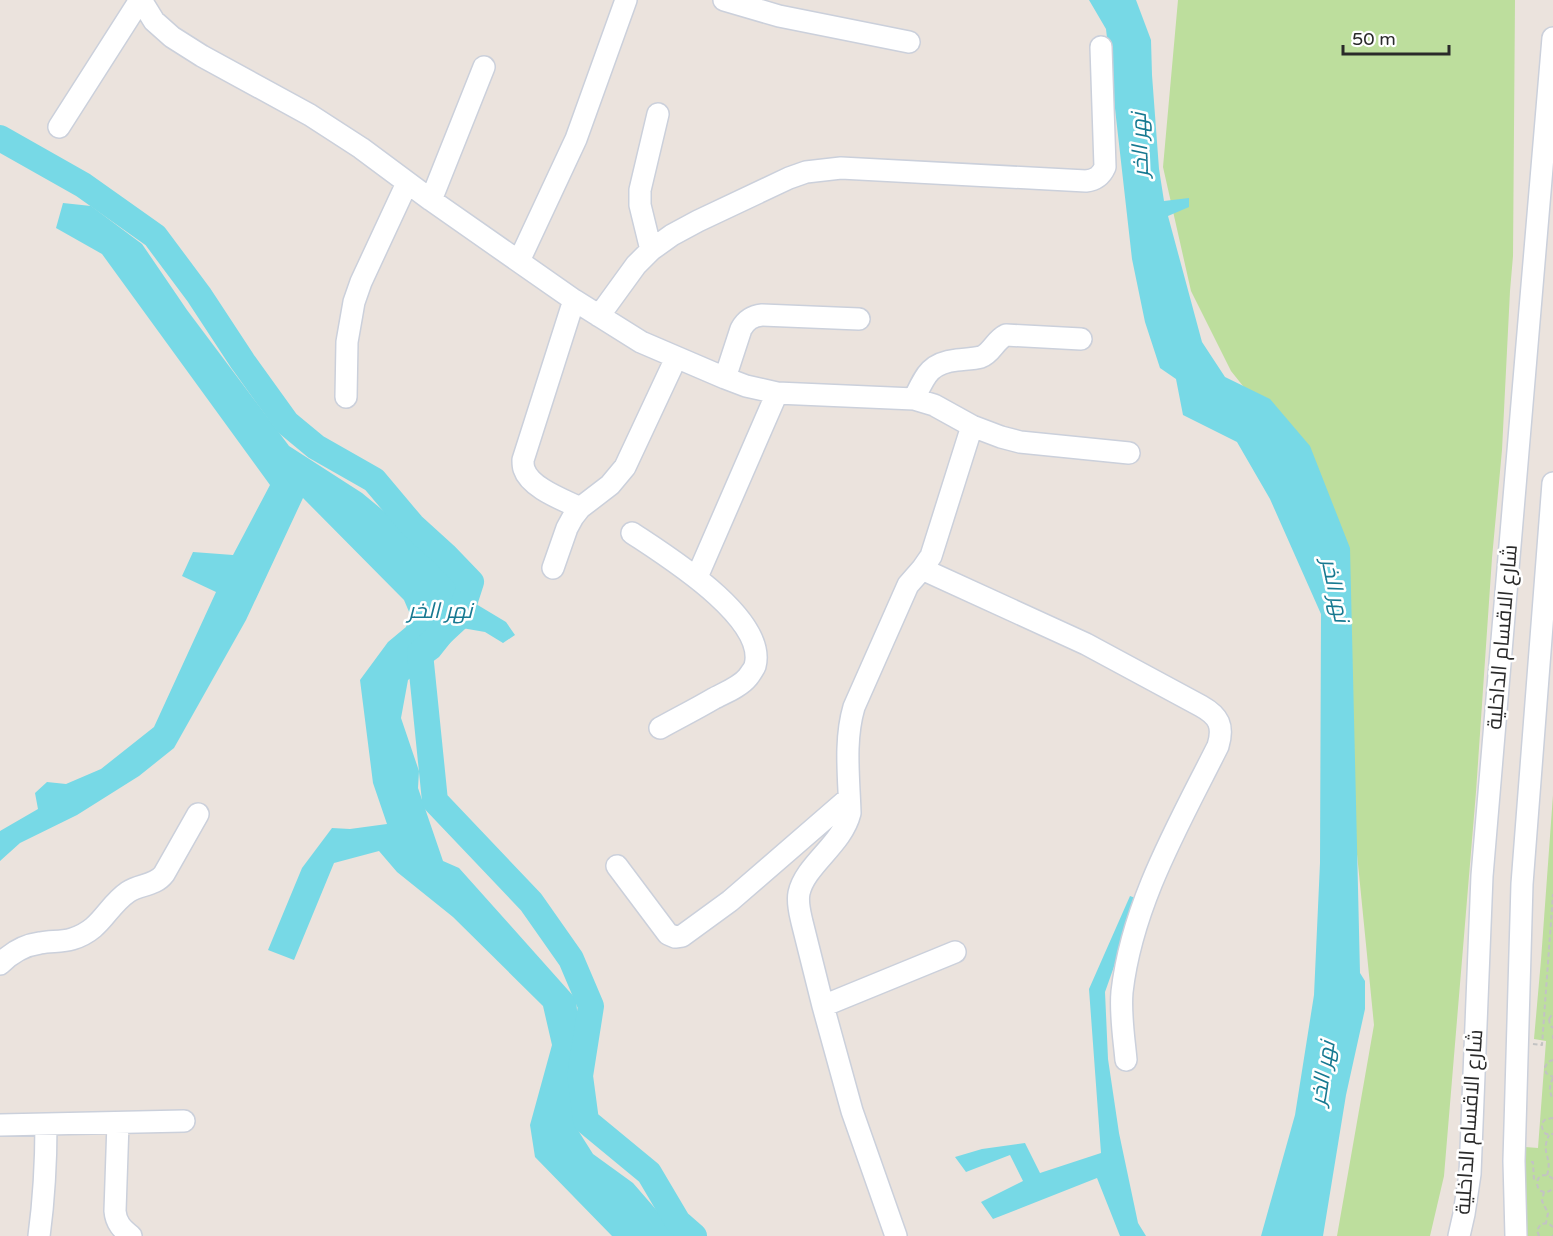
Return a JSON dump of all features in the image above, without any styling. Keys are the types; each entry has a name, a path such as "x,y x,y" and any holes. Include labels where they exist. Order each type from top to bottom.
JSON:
{"street":[{"path":"59,128 141,0 154,21 172,37 361,148 574,300 642,342 676,358 747,386 777,393 914,399 934,405 972,426 1001,437 1129,453"},
{"path":"519,261 576,139 626,0"},
{"path":"724,0 781,8 909,42"},
{"name":"شارع الاقسام الداخلية","path":"1459,1236 1470,1174 1482,876 1553,38"},
{"path":"599,316 636,265 651,250 672,235 789,178 806,172 841,168 1092,180 1098,178 1105,167 1101,47"},
{"path":"431,200 484,68"},
{"path":"651,250 639,205 640,190 658,114"},
{"path":"346,397 347,342 354,302 407,183"},
{"path":"574,300 523,459 524,469 529,479 538,487 580,508"},
{"path":"724,378 743,324 751,318 762,315 859,319"},
{"path":"914,399 924,378 933,368 947,361 980,357 1006,335 1081,339"},
{"path":"553,568 567,528 580,508 610,485 626,467 676,358"},
{"path":"697,577 777,393"},
{"path":"896,1236 852,1111 822,1006 799,909 799,894 803,883 847,823 850,813 848,740 854,707 908,585 931,556 972,426"},
{"name":"شارع الاقسام الداخلية","path":"1529,1232 1514,1161 1522,877 1553,483"},
{"path":"632,533 697,577 725,602 742,622 756,651 755,666 746,680 660,728"},
{"path":"922,569 1086,644 1207,709 1219,722 1221,734 1218,746 1167,849 1145,903 1129,952 1122,994 1126,1060"},
{"path":"617,866 668,934 675,937 682,936 730,901 849,798"},
{"path":"0,964 22,948 39,943 72,939 87,932 100,922 126,893 162,877 198,814"},
{"path":"822,1006 955,952"},
{"path":"0,1125 184,1121"},
{"path":"118,1123 115,1211 117,1222 131,1236"},
{"path":"39,1236 46,1164 46,1124"}],"path":[{"path":"1517,1044 1542,1045 1553,894"},
{"path":"1553,1013 1549,1019 1553,1028"},
{"path":"1544,1019 1549,1019"},
{"path":"1553,1060 1545,1067 1546,1073 1553,1078 1550,1087 1553,1099"},
{"path":"1547,1175 1550,1161 1545,1146 1551,1135 1544,1132 1542,1123 1553,1117"},
{"path":"1553,1179 1547,1175 1540,1176 1535,1184 1539,1190 1544,1192 1553,1188"},
{"path":"1544,1192 1542,1201 1548,1213 1546,1223"},
{"path":"1529,1232 1546,1223 1553,1227"},
{"path":"1529,1232 1539,1236"}],"green space":[{"path":"1178,0 1515,0 1513,256 1502,450 1444,1176 1430,1236 1337,1236 1374,1025 1320,482 1231,371 1191,291 1163,167"},
{"path":"1553,795 1553,1236 1527,1236 1525,1147 1538,1148 1546,1041 1534,1039"}],"water":[{"name":"نهر الخر","path":"1089,0 1136,0 1151,40 1159,169 1164,201 1189,198 1189,207 1168,216 1202,342 1225,377 1270,399 1310,446 1350,548 1360,973 1365,981 1365,1009 1346,1095 1323,1236 1261,1236 1295,1115 1314,995 1320,863 1321,614 1270,499 1237,442 1183,415 1176,379 1160,368 1145,322 1132,259 1106,29"},
{"name":"نهر الخر","path":"63,203 91,206 142,244 187,310 289,446 362,493 397,522 476,604 506,622 515,635 503,643 485,632 462,628 439,657 408,680 401,718 419,771 418,788 443,861 459,868 576,999 579,1032 574,1124 593,1154 633,1183 679,1236 612,1236 535,1157 530,1125 552,1045 543,1006 453,917 397,872 379,851 334,863 294,960 268,950 302,868 332,828 350,829 387,824 373,783 360,680 388,642 406,627 410,614 404,600 303,498 246,620 174,748 139,776 77,815 20,843 0,861 0,831 38,809 35,793 47,782 66,784 101,769 154,727 216,592 182,576 193,552 233,555 270,485 102,254 56,228"},
{"path":"1130,896 1138,899 1105,992 1108,1059 1119,1133 1138,1223 1146,1236 1120,1236 1097,1178 993,1219 981,1202 1023,1181 1010,1155 966,1172 955,1157 982,1149 1025,1143 1040,1173 1101,1153 1089,989"}],"waterway":[{"path":"0,138 83,185 155,236 199,295 287,423 316,447 374,480 412,525 471,582 460,616 420,653 435,801 531,902 571,959 591,1006 580,1076 586,1121 649,1173 678,1222 694,1236"}]}
